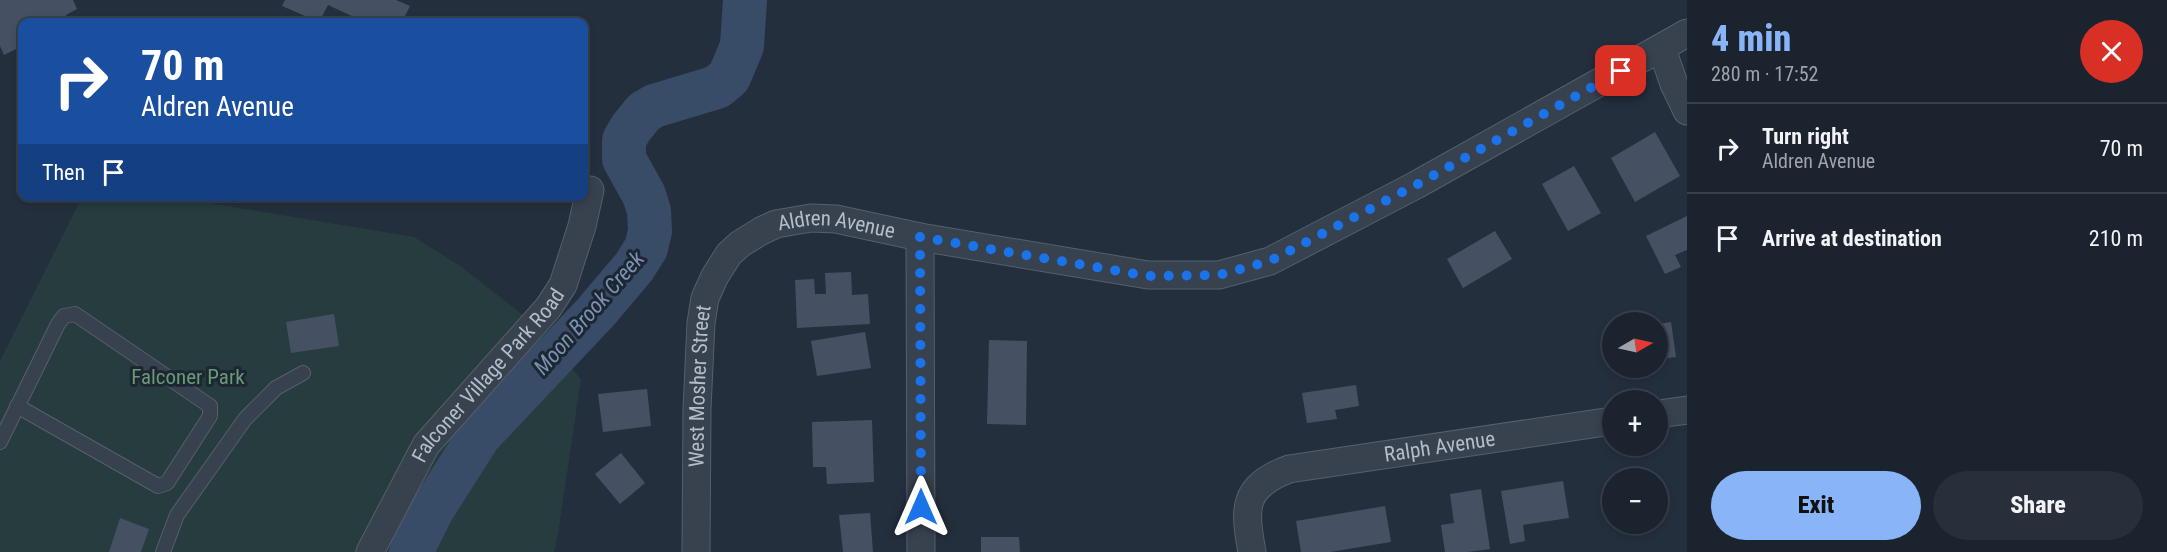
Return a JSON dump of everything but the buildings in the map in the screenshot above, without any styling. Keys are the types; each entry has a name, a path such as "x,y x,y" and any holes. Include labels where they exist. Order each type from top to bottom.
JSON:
{"street":[{"name":"Aldren Avenue","path":"750,237 776,224 811,218 836,219 920,237 1148,276 1219,275 1270,261 1416,185 1687,33"},
{"path":"1662,49 1674,84 1687,111"},
{"name":"Falconer Village Park Road","path":"588,199 590,190"},
{"name":"Falconer Village Park Road","path":"370,552 426,445 548,308 563,285 588,201"},
{"name":"West Mosher Street","path":"696,552 701,323 705,298 729,254 750,237"},
{"path":"920,237 921,552"},
{"path":"1668,413 1687,410"},
{"name":"Ralph Avenue","path":"1252,552 1246,511 1252,492 1270,476 1289,469 1602,422"}],"lane":[{"path":"0,442 17,406 58,324 64,316 75,314 210,406 210,416 167,483 159,486 17,406"},
{"path":"163,552 177,514 245,419 276,388 303,373"}],"green space":[{"name":"Falconer Park","path":"84,201 197,201 414,237 459,265 523,315 581,379 554,552 0,552 0,361 78,205"}],"waterway":[{"name":"Moon Brook Creek","path":"411,552 432,510 479,436 596,312 634,267 646,248 650,231 649,211 644,195 624,159 624,140 644,112 654,106 717,87 729,77 742,46 745,0"}],"route":[{"path":"921,507 920,237 1148,276 1219,275 1270,261 1416,185 1621,71"}]}
